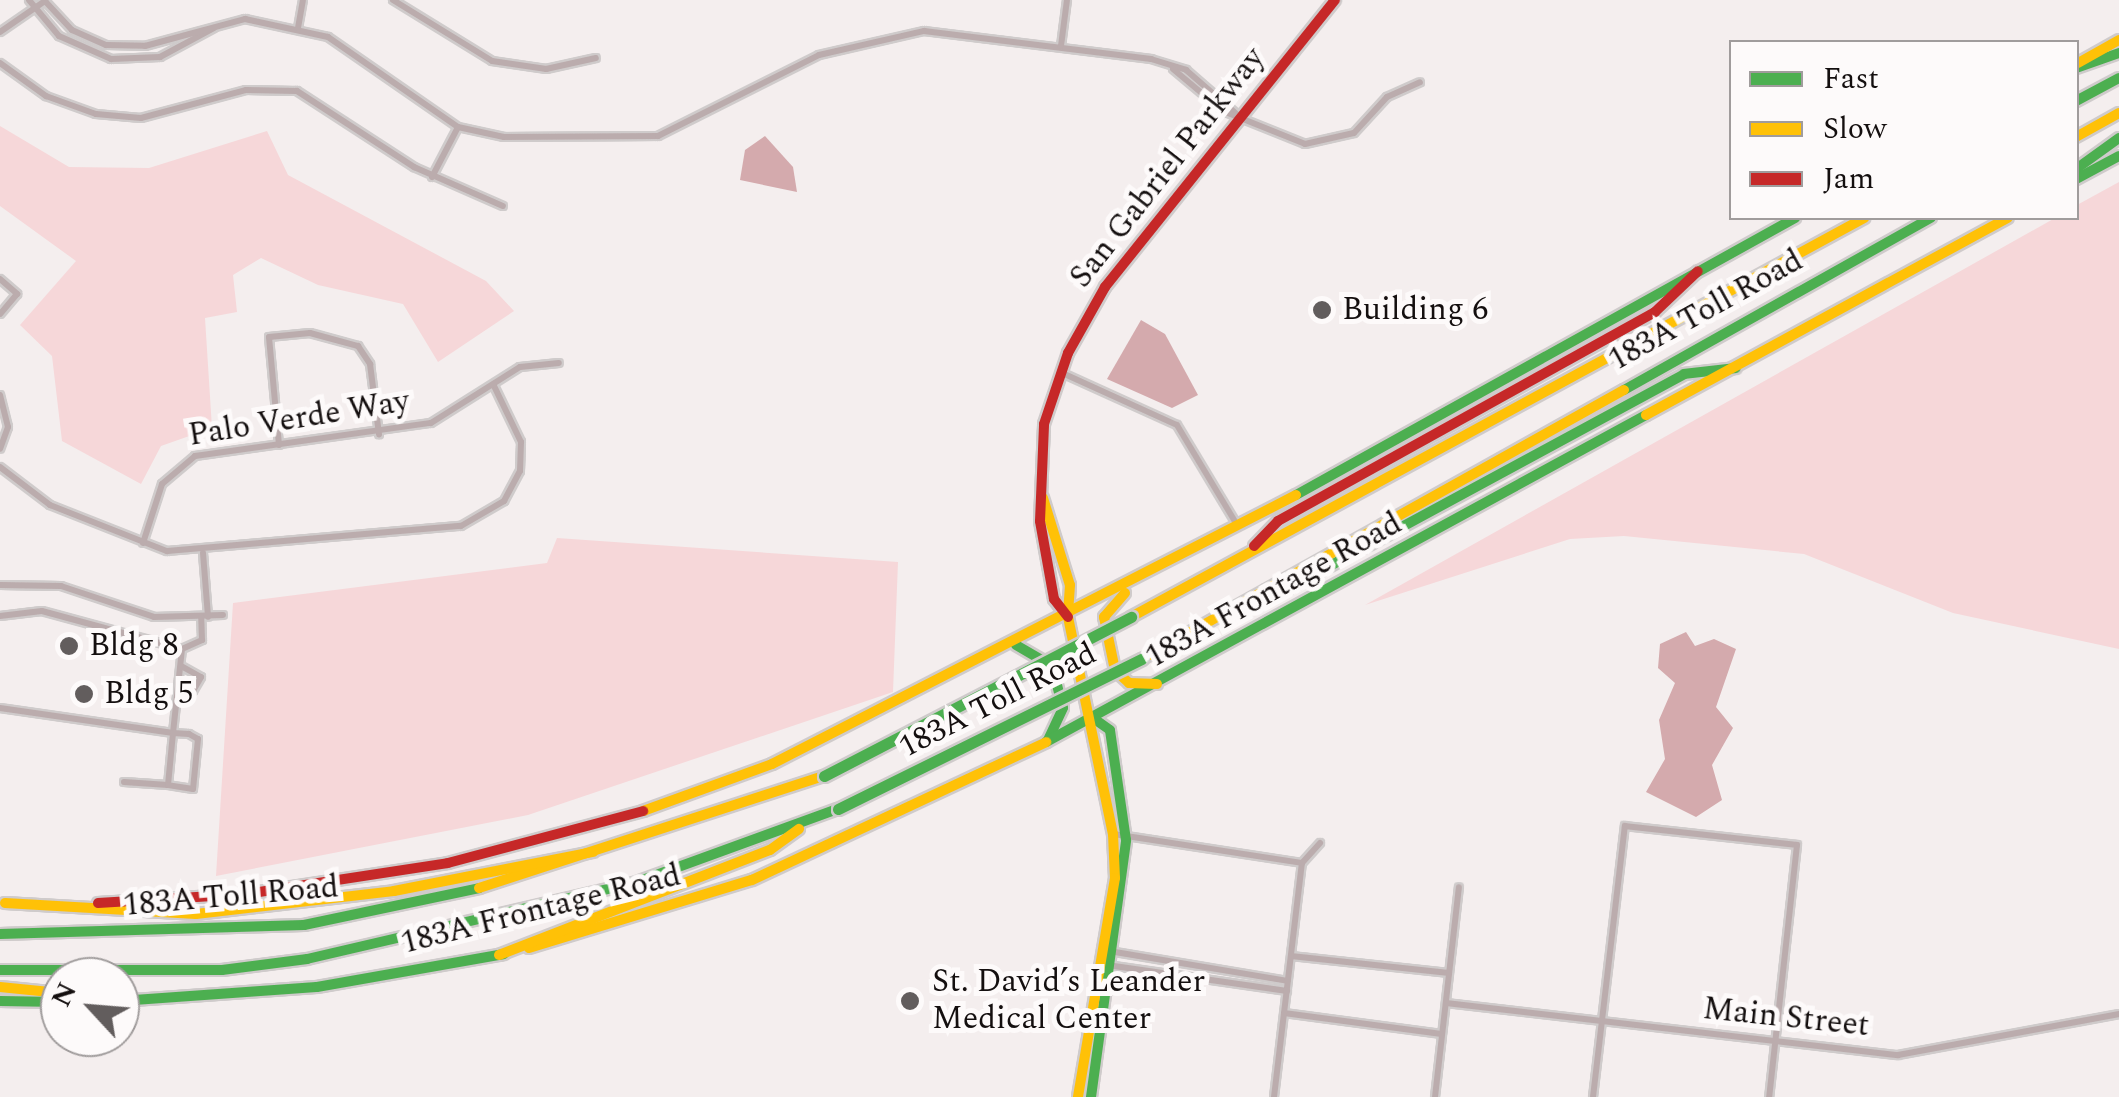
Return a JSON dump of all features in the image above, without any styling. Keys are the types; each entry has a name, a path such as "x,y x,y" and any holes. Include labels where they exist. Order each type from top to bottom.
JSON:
{"main road":[{"name":"San Gabriel Parkway","path":"1078,1097 1108,958 1113,834 1094,718 1068,616 1048,577 1042,496 1044,424 1060,372 1105,287 1335,0"},
{"path":"2079,64 2119,40"},
{"path":"2079,65 2119,53"},
{"path":"2079,99 2119,78"},
{"path":"2079,135 2119,113"},
{"path":"2079,167 2119,138"},
{"path":"2079,178 2119,156"},
{"name":"183A Frontage Road","path":"3,903 246,894 516,847 772,764 1130,587 1236,523 1791,220"},
{"name":"183A Toll Road","path":"0,934 304,924 536,876 656,839 824,776 1130,617 1860,220"},
{"name":"183A Toll Road","path":"0,970 222,970 307,959 637,882 815,818 1142,659 1927,220"},
{"name":"183A Frontage Road","path":"140,999 297,989 499,954 752,880 1047,742 1161,684 2004,220"},
{"path":"1246,554 1278,522 1655,312 1698,271"},
{"path":"1262,590 1289,588 1684,374 1736,368"},
{"name":"San Gabriel Parkway","path":"1042,496 1070,586 1068,616"},
{"path":"1130,587 1104,617 1115,670 1128,683 1161,684"},
{"path":"1016,646 1052,666 1063,708 1047,742"},
{"name":"San Gabriel Parkway","path":"1091,1097 1126,840 1110,730 1094,718"},
{"path":"499,954 770,850 815,818"},
{"path":"3,903 196,914 394,892 656,839"},
{"path":"0,987 40,991"},
{"path":"0,1001 40,1002"}],"street":[{"path":"29,0 72,44 123,60 160,57 223,22"},
{"path":"0,32 44,0 72,30 106,45 145,46 223,22 298,29 342,44 458,127 504,137 658,136 866,38 924,31 1061,46 1173,68 1240,118 1297,144 1331,142 1420,82"},
{"path":"298,29 303,0"},
{"path":"393,0 492,61 546,69 596,58"},
{"path":"1061,46 1067,0"},
{"path":"0,63 46,96 96,114 140,118 246,90 296,91 432,177 503,206"},
{"path":"432,177 458,127"},
{"path":"0,280 17,294 0,314"},
{"path":"279,445 270,337 310,332 358,346 378,383 379,434"},
{"name":"Palo Verde Way","path":"143,543 174,466 279,445 379,434 430,423 538,359 559,363"},
{"path":"1060,372 1177,425 1236,523"},
{"path":"0,467 50,506 143,543 202,553 476,518 504,501 520,472 521,442 494,386"},
{"path":"0,395 8,428 0,450"},
{"path":"0,616 42,611 182,649 202,640 202,553"},
{"path":"0,586 22,580 154,617 223,615"},
{"path":"168,785 182,649"},
{"path":"178,690 194,692 201,678 180,666"},
{"path":"0,708 198,739 193,790 124,782"},
{"path":"1594,1097 1626,826 1797,846 1769,1097"},
{"path":"1113,834 1126,840 1302,863"},
{"path":"1274,1097 1302,863 1320,844"},
{"path":"1435,1097 1459,887"},
{"path":"1291,956 1449,973"},
{"path":"1108,958 1288,980"},
{"path":"1108,958 1286,991"},
{"name":"Main Street","path":"1446,1003 1775,1042 1951,1052 2119,1014"},
{"path":"1284,1014 1442,1034"}],"shaded area":[{"path":"0,126 69,167 149,168 267,131 288,175 486,281 514,311 438,362 403,304 318,285 261,258 233,275 237,312 205,318 212,428 161,446 141,484 62,441 52,356 20,325 76,261 0,206"},
{"path":"765,136 793,167 797,192 740,180 745,150"},
{"path":"2119,182 2119,649 1953,613 1804,554 1624,536 1570,539 1365,605 2051,220 2079,220 2079,204"},
{"path":"1141,320 1165,334 1198,395 1172,408 1107,379"},
{"path":"557,538 898,562 893,692 528,815 216,876 233,603 547,563"},
{"path":"1686,632 1695,646 1714,639 1736,649 1716,707 1733,728 1712,765 1722,800 1696,817 1646,792 1665,759 1659,720 1675,683 1658,668 1660,644"}],"traffic: fast":[{"path":"2079,67 2119,53"},
{"path":"2079,99 2119,78"},
{"path":"2079,167 2119,138"},
{"path":"2079,177 2119,156"},
{"path":"1296,495 1791,220"},
{"path":"1624,390 1927,220"},
{"path":"1266,590 1289,588 1684,374 1736,368"},
{"path":"1046,742 1646,415"},
{"path":"824,776 1131,617"},
{"path":"1016,645 1052,666 1063,708 1048,740"},
{"path":"838,809 1142,659"},
{"path":"1091,1097 1126,840 1110,730 1093,718"},
{"path":"0,970 222,970 307,959 637,882 838,809"},
{"path":"0,934 304,925 479,888"},
{"path":"140,1000 317,987 504,954"},
{"path":"0,1001 40,1002"}],"traffic: slow":[{"path":"2079,62 2119,40"},
{"path":"2079,135 2119,113"},
{"path":"1131,617 1860,220"},
{"path":"1646,415 2004,220"},
{"path":"1142,659 1624,390"},
{"path":"643,811 772,764 1296,495"},
{"path":"1043,498 1070,585 1068,617 1113,834 1115,878 1078,1097"},
{"path":"1125,593 1104,617 1115,670 1129,683 1157,684"},
{"path":"529,948 752,880 1046,742"},
{"path":"479,888 824,776"},
{"path":"499,955 770,850 799,829"},
{"path":"5,903 196,914 394,891 593,852"},
{"path":"0,987 40,991"}],"traffic: jam":[{"path":"1068,617 1054,599 1040,521 1044,424 1068,353 1105,287 1335,0"},
{"path":"1254,546 1278,521 1655,312 1698,271"},
{"path":"98,903 246,894 448,863 643,811"}],"place":[{"name":"Building 6","path":"1322,310"},
{"name":"Bldg 8","path":"69,646"},
{"name":"Bldg 5","path":"84,694"},
{"name":"St. David’s Leander Medical Center","path":"910,1001"}]}
